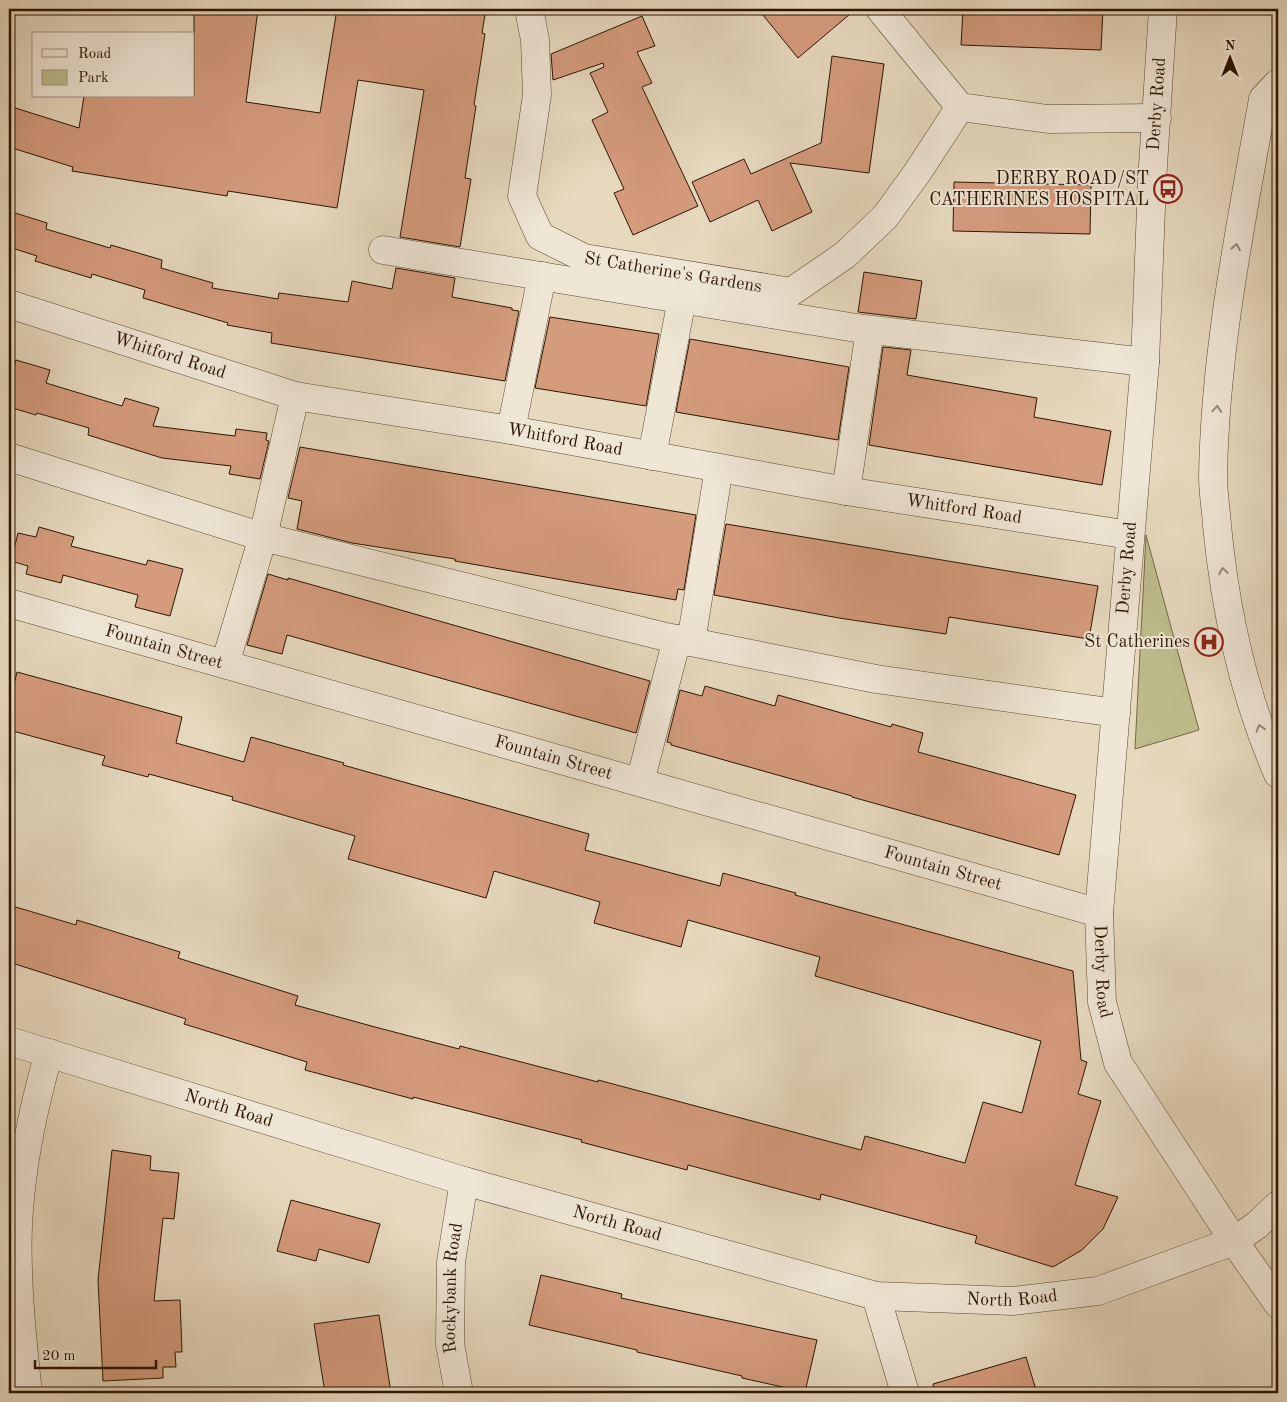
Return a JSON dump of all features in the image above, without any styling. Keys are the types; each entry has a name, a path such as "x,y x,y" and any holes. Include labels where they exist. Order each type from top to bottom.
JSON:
{"street":[{"name":"St Catherine's Gardens","path":"529,9 534,40 536,95 522,196 540,236 584,258 791,292 845,255 885,216 917,173 960,107"},
{"path":"880,9 960,107 1048,119 1157,118"},
{"name":"Derby Road","path":"1163,9 1152,182 1145,362 1099,914 1102,1002 1118,1063 1234,1241 1278,1304"},
{"path":"1278,83 1263,99 1234,261 1217,402 1213,478 1220,554 1236,645 1265,743 1278,774"},
{"path":"383,250 870,330 1145,362"},
{"path":"511,430 542,276"},
{"path":"652,456 682,299"},
{"name":"Whitford Road","path":"9,304 295,396 511,430 846,491 1130,535"},
{"path":"846,491 870,330"},
{"path":"225,664 263,537 295,396"},
{"path":"9,457 263,537 684,641 876,679 1116,713"},
{"path":"640,782 684,641 719,468"},
{"name":"Fountain Street","path":"9,603 1099,914"},
{"name":"North Road","path":"9,1040 464,1181 876,1296 1013,1301 1098,1291 1234,1241 1256,1225 1278,1205"},
{"path":"28,1393 20,1296 18,1225 24,1167 37,1095 49,1052"},
{"name":"Rockybank Road","path":"460,1393 450,1344 451,1262 464,1181"},
{"path":"876,1296 905,1393"}],"green space":[{"path":"1146,535 1199,730 1135,749"}],"building":[{"path":"194,9 258,9 246,102 320,113 337,9 486,9 482,33 485,34 465,178 471,179 460,247 400,237 424,90 358,80 337,208 228,191 227,196 72,171 73,167 9,147 9,106 79,128 84,98 195,98"},
{"path":"758,9 856,9 798,58"},
{"path":"963,9 1103,9 1101,50 961,45"},
{"path":"642,16 655,46 637,52 652,83 642,87 698,206 633,235 614,193 624,189 592,120 608,112 590,73 604,67 603,63 553,80 551,54"},
{"path":"832,56 884,64 869,173 790,163 812,212 772,231 758,200 710,222 692,182 744,159 751,174 821,143"},
{"path":"954,182 1091,185 1090,234 953,231"},
{"path":"9,211 47,223 46,229 110,248 111,245 162,260 161,268 213,283 212,288 278,299 279,293 348,302 352,281 392,289 396,268 455,278 452,297 512,308 512,310 519,311 505,381 271,343 272,333 227,325 228,323 143,298 145,290 92,274 91,278 35,261 37,256 9,247"},
{"path":"864,272 922,281 916,319 858,312"},
{"path":"550,317 659,334 646,406 535,388"},
{"path":"690,339 849,367 838,440 676,412"},
{"path":"883,347 911,350 907,375 1037,398 1034,417 1111,431 1102,485 869,445"},
{"path":"16,360 50,370 46,383 122,406 125,398 159,408 153,426 235,436 236,429 267,433 266,440 269,441 260,479 229,474 231,466 162,458 88,435 89,428 9,407 9,383"},
{"path":"300,447 696,515 684,590 678,589 676,600 455,561 455,559 352,543 297,529 302,501 288,498"},
{"path":"726,524 1098,586 1089,639 949,617 946,634 839,618 714,595"},
{"path":"39,527 74,537 71,546 146,565 148,560 183,569 170,616 135,607 138,595 63,575 61,583 26,574 28,566 11,561 18,533 36,537"},
{"path":"268,574 288,580 288,578 650,681 636,733 287,635 282,654 247,645"},
{"path":"17,672 182,717 176,743 244,762 251,737 344,763 343,765 589,834 585,850 720,886 723,873 796,893 795,895 1073,971 1081,1060 1087,1062 1078,1094 1101,1101 1075,1185 1118,1197 1103,1229 1082,1250 1053,1267 975,1243 977,1236 821,1194 820,1200 688,1165 687,1170 581,1142 582,1140 413,1097 413,1099 305,1070 307,1062 184,1024 186,1019 9,962 9,905 76,925 77,920 180,952 178,958 298,996 295,1005 375,1027 459,1049 460,1046 598,1082 598,1080 861,1150 865,1136 965,1163 983,1102 1022,1113 1041,1041 815,976 820,957 688,920 681,947 594,923 600,902 494,871 486,898 348,859 355,836 232,800 233,797 149,774 148,777 102,765 105,756 9,730 9,704"},
{"path":"705,686 775,706 778,695 891,727 892,724 923,733 918,752 1076,795 1059,855 671,745 671,743 667,742 680,690 702,696"},
{"path":"112,1150 151,1156 150,1170 179,1173 174,1219 163,1218 154,1301 180,1300 182,1352 175,1352 176,1367 163,1367 163,1378 103,1381 98,1280"},
{"path":"291,1200 380,1224 369,1263 319,1249 316,1261 277,1251"},
{"path":"541,1275 622,1294 621,1298 817,1340 805,1392 529,1325"},
{"path":"379,1315 391,1393 325,1393 314,1324"},
{"path":"1026,1357 1037,1393 934,1393 933,1384"}],"place":[{"name":"DERBY ROAD/ST CATHERINES HOSPITAL","path":"1168,189"},
{"name":"St Catherines","path":"1209,642"}]}
